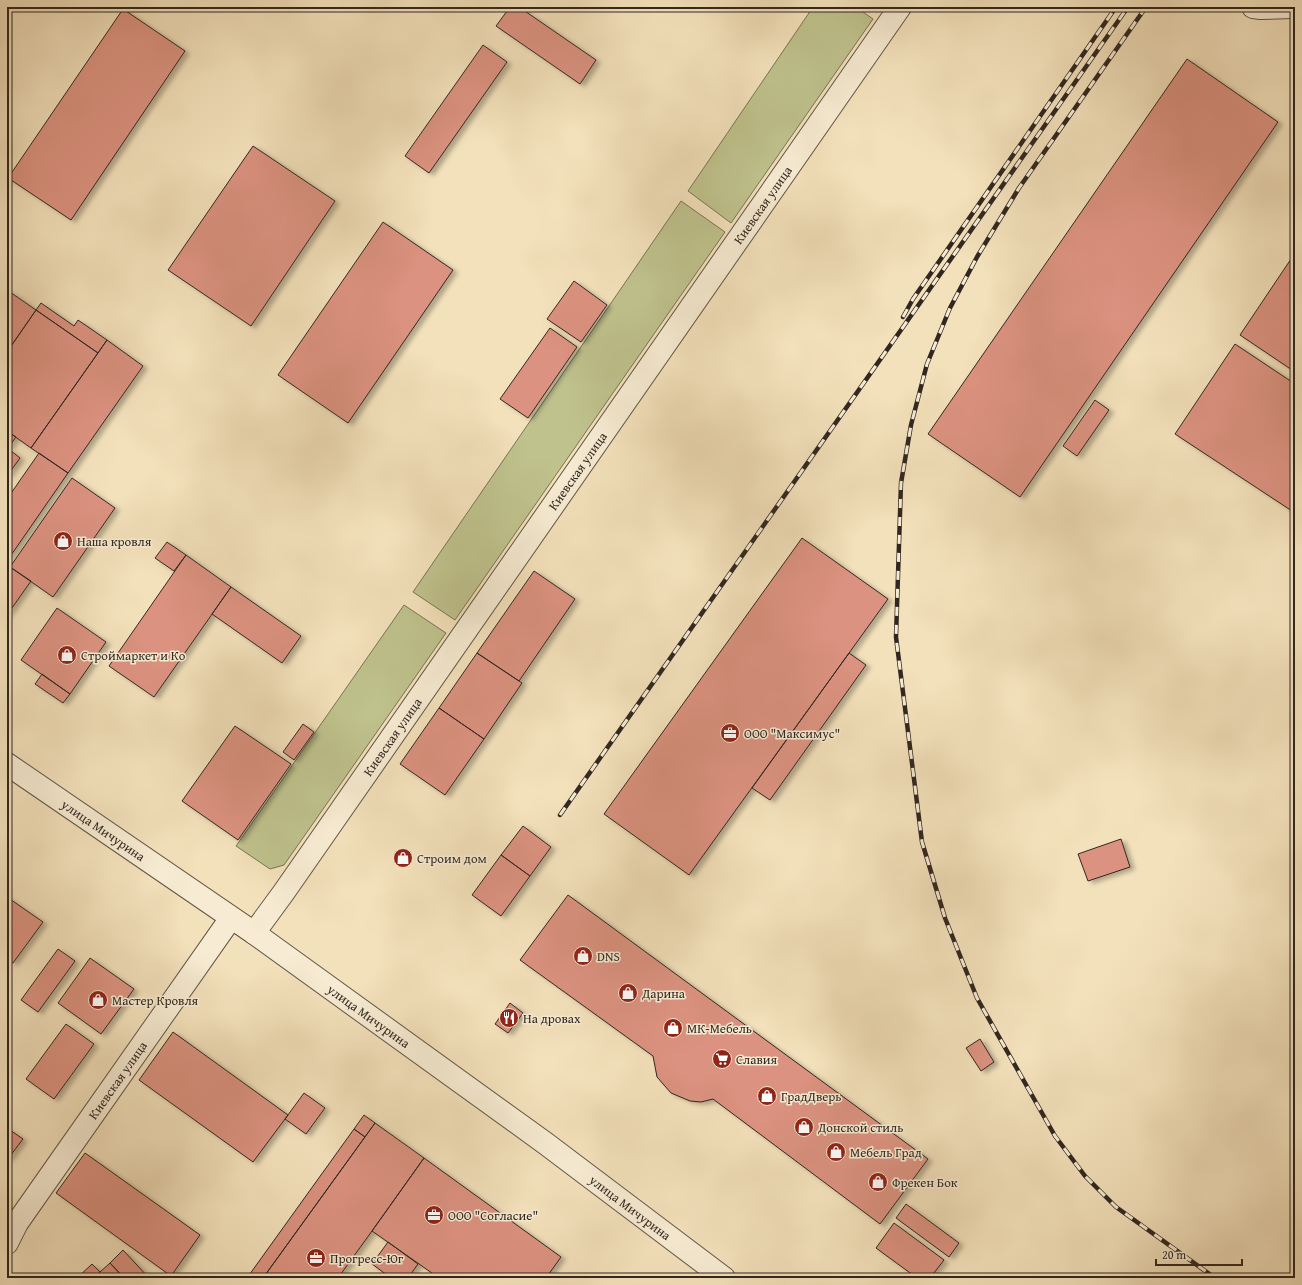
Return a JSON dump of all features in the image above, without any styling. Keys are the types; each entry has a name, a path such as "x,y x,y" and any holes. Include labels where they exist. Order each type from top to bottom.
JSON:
{"street":[{"name":"Киевская улица","path":"254,933 289,886 900,7"},
{"path":"1252,7 1293,7"},
{"name":"улица Мичурина","path":"7,764 254,933 545,1144 724,1278"},
{"name":"Киевская улица","path":"7,1243 17,1223 230,918"}],"green space":[{"path":"813,7 856,7 873,19 731,223 688,191"},
{"path":"681,201 725,232 455,620 413,592"},
{"path":"404,605 446,633 284,865 270,869 236,846"}],"building":[{"path":"510,7 519,7 596,60 580,84 496,26"},
{"path":"123,9 185,51 71,220 8,178"},
{"path":"483,45 507,62 429,173 405,156"},
{"path":"1187,59 1278,122 1020,497 928,434"},
{"path":"253,146 335,201 251,326 168,270"},
{"path":"383,222 453,270 348,423 278,375"},
{"path":"1295,253 1295,372 1240,335"},
{"path":"574,281 607,305 581,342 547,319"},
{"path":"7,290 36,310 7,352"},
{"path":"41,303 74,326 78,320 107,340 98,353 36,310"},
{"path":"36,310 98,353 31,448 7,431 7,352"},
{"path":"550,328 577,347 528,418 500,399"},
{"path":"107,340 143,366 68,473 31,448"},
{"path":"1235,344 1295,384 1295,513 1175,434"},
{"path":"1095,400 1109,410 1077,456 1063,446"},
{"path":"7,431 16,437 7,449"},
{"path":"10,450 20,458 7,476 7,454"},
{"path":"39,453 68,473 7,561 7,499"},
{"path":"72,478 115,508 53,597 10,567"},
{"path":"802,538 888,599 689,875 604,814"},
{"path":"167,542 186,555 174,571 155,558"},
{"path":"186,555 231,587 154,697 109,666"},
{"path":"10,567 31,581 7,615 7,571"},
{"path":"534,571 575,599 519,681 477,653"},
{"path":"231,587 301,636 282,663 212,614"},
{"path":"57,608 106,642 70,694 21,660"},
{"path":"477,653 522,683 484,739 439,708"},
{"path":"849,653 866,665 770,800 752,788"},
{"path":"42,674 70,694 63,703 35,684"},
{"path":"439,708 484,739 445,795 400,764"},
{"path":"303,724 314,732 294,760 283,752"},
{"path":"235,726 291,764 238,840 182,801"},
{"path":"523,826 551,847 530,876 501,855"},
{"path":"1121,839 1130,867 1088,881 1078,854"},
{"path":"501,855 530,876 501,916 472,895"},
{"name":"Славия","path":"568,895 928,1159 880,1224 713,1099 701,1102 690,1101 671,1093 657,1077 653,1056 520,960"},
{"path":"7,897 43,922 13,963 7,959"},
{"path":"58,949 75,961 38,1012 21,1000"},
{"path":"90,958 134,989 101,1034 58,1003"},
{"name":"На дровах","path":"510,1003 523,1013 508,1033 495,1024"},
{"path":"66,1024 94,1044 54,1099 26,1079"},
{"path":"173,1032 288,1115 253,1162 139,1080"},
{"path":"980,1039 994,1062 981,1071 966,1048"},
{"path":"304,1093 325,1108 306,1134 285,1119"},
{"path":"364,1115 375,1123 365,1137 354,1129"},
{"path":"375,1123 424,1158 372,1231 338,1278 263,1278"},
{"path":"7,1128 23,1139 7,1160"},
{"path":"354,1129 365,1137 263,1278 247,1278"},
{"path":"85,1153 200,1235 171,1276 56,1193"},
{"path":"424,1158 561,1257 546,1278 439,1278 372,1231"},
{"path":"906,1204 959,1243 949,1257 896,1218"},
{"path":"894,1223 944,1260 930,1278 917,1278 876,1248"},
{"path":"388,1242 418,1264 408,1278 391,1278 372,1264"},
{"path":"123,1250 149,1278 124,1278 110,1263"},
{"path":"110,1263 124,1278 94,1278 100,1272"},
{"path":"92,1264 100,1272 94,1278 77,1278"}],"railway":[{"path":"903,317 913,299 1116,7"},
{"path":"560,815 1128,7"},
{"path":"1146,7 1019,188 977,257 950,308 927,364 911,425 901,483 896,637 922,842 945,918 977,998 1055,1136 1085,1176 1116,1207 1215,1278"}],"place":[{"name":"Наша кровля","path":"63,541"},
{"name":"Строймаркет и Ко","path":"67,655"},
{"name":"ООО \"Максимус\"","path":"730,733"},
{"name":"Строим дом","path":"403,858"},
{"name":"DNS","path":"583,956"},
{"name":"Дарина","path":"628,993"},
{"name":"Мастер Кровля","path":"98,1000"},
{"name":"На дровах","path":"509,1018"},
{"name":"МК-Мебель","path":"673,1028"},
{"name":"Славия","path":"722,1059"},
{"name":"ГрадДверь","path":"767,1096"},
{"name":"Донской стиль","path":"804,1127"},
{"name":"Мебель Град","path":"836,1152"},
{"name":"Фрекен Бок","path":"878,1182"},
{"name":"ООО \"Согласие\"","path":"434,1215"},
{"name":"Прогресс-Юг","path":"316,1258"}]}
